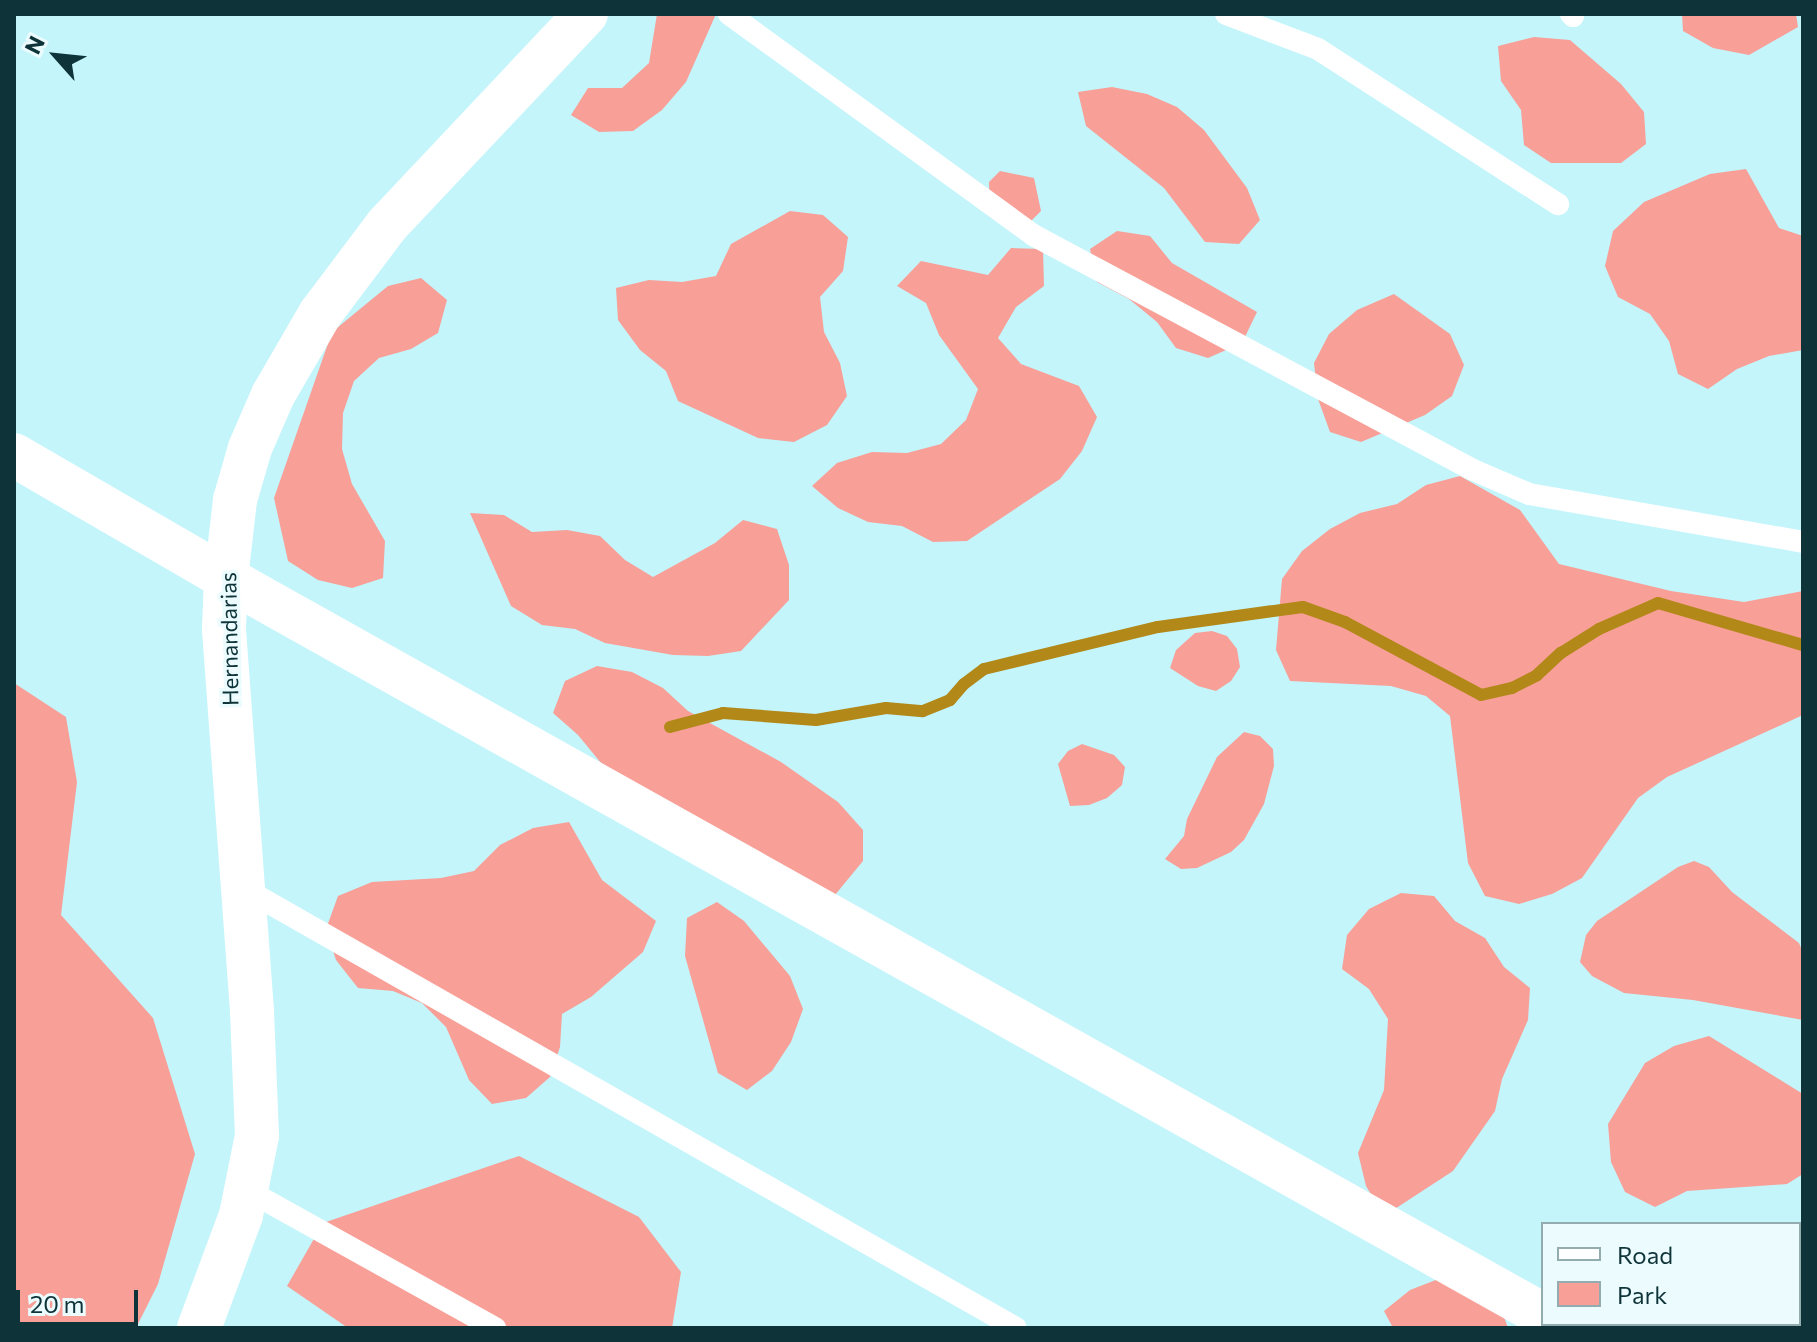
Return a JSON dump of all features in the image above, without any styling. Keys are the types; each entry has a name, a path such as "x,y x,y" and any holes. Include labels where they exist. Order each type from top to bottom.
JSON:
{"street":[{"name":"Hernandarias","path":"199,1328 227,1258 247,1190 257,1136 224,628 235,500 250,448 273,395 320,314 387,225 586,14"},
{"path":"14,455 226,578 1541,1314"}],"lane":[{"path":"729,14 1035,236 1471,469 1529,494 1803,542"},
{"path":"1226,14 1318,49 1558,204"},
{"path":"243,888 1016,1328"},
{"path":"247,1190 495,1328"}],"green space":[{"path":"657,14 716,14 686,82 662,110 633,131 599,132 571,115 588,88 622,88 649,63"},
{"path":"1682,14 1796,14 1798,27 1749,55 1713,48 1683,31"},
{"path":"1534,37 1570,40 1621,84 1644,112 1646,144 1621,163 1551,163 1524,145 1521,110 1501,81 1498,46"},
{"path":"1112,87 1147,94 1177,107 1204,130 1247,188 1260,220 1239,244 1205,242 1164,188 1086,126 1078,92"},
{"path":"1746,169 1779,228 1803,236 1803,350 1769,356 1737,369 1708,389 1678,374 1669,341 1650,314 1618,297 1605,266 1613,231 1644,202 1710,174"},
{"path":"1000,171 1034,178 1041,211 1018,234 990,217 989,182"},
{"path":"790,211 823,215 848,237 843,271 820,297 824,332 840,363 847,396 827,425 794,442 758,438 678,401 666,371 640,350 618,320 616,288 649,280 682,282 716,276 731,244"},
{"path":"1117,231 1150,236 1172,263 1257,312 1242,343 1208,358 1176,348 1157,322 1129,299 1097,282 1090,249"},
{"path":"1011,248 1043,249 1044,286 1016,307 998,338 1021,364 1079,386 1097,417 1082,451 1060,479 967,541 933,542 902,526 868,522 838,508 812,486 837,463 872,452 907,453 941,444 966,420 978,389 939,335 926,303 897,286 921,261 988,275"},
{"path":"421,278 447,300 438,333 411,349 379,358 354,381 343,413 342,449 352,484 385,541 383,578 352,588 318,580 288,561 274,498 332,332 388,286"},
{"path":"1394,294 1450,334 1464,365 1452,396 1425,415 1361,442 1330,432 1318,399 1314,363 1329,334 1357,310"},
{"path":"1460,476 1520,510 1559,564 1671,591 1744,602 1803,591 1803,715 1667,777 1638,798 1582,878 1552,894 1519,904 1485,896 1468,863 1450,716 1426,696 1391,686 1290,681 1276,650 1282,579 1302,551 1330,529 1360,513 1397,504 1426,485"},
{"path":"470,513 504,515 532,532 567,530 600,536 625,560 653,577 715,543 743,520 777,529 789,565 789,600 741,651 708,656 673,655 605,643 575,629 542,625 511,606"},
{"path":"1212,631 1227,636 1237,649 1240,667 1231,681 1216,691 1198,686 1170,668 1176,650 1195,633"},
{"path":"597,666 632,672 663,688 688,711 781,762 838,802 863,830 863,861 825,907 601,763 578,735 553,713 565,681"},
{"path":"14,683 66,717 77,782 61,915 153,1018 195,1154 158,1284 136,1328 14,1328"},
{"path":"1244,732 1260,736 1273,749 1274,766 1264,804 1244,840 1231,852 1197,868 1181,869 1165,859 1184,836 1187,819 1217,757"},
{"path":"1082,744 1114,755 1125,767 1122,785 1107,798 1089,805 1070,806 1058,764 1068,751"},
{"path":"569,822 602,880 656,921 643,952 591,997 562,1014 560,1047 550,1077 526,1098 492,1104 469,1080 446,1027 422,1003 393,991 358,988 336,960 326,929 338,896 372,882 441,878 474,871 500,845 533,828"},
{"path":"1694,861 1709,867 1732,892 1799,943 1803,953 1803,1020 1693,1000 1624,993 1592,976 1580,962 1586,935 1597,921 1678,867"},
{"path":"1401,893 1434,896 1455,921 1485,938 1504,967 1530,988 1528,1020 1502,1079 1495,1111 1453,1171 1384,1216 1366,1186 1358,1153 1384,1090 1388,1019 1369,989 1342,969 1347,935 1369,909"},
{"path":"717,902 744,921 790,976 803,1009 791,1042 772,1071 747,1090 718,1073 685,956 687,918"},
{"path":"1709,1036 1803,1094 1803,1174 1787,1184 1687,1191 1655,1207 1625,1192 1611,1162 1608,1124 1645,1063 1674,1046"},
{"path":"519,1156 639,1217 681,1272 672,1328 348,1328 287,1286 323,1223"},
{"path":"1441,1278 1498,1300 1508,1328 1393,1328 1384,1311 1410,1290"}],"waterway":[{"path":"670,727 723,713 816,720 886,708 923,711 950,700 984,669 1158,627 1303,607 1345,622 1481,695 1512,688 1537,675 1561,653 1599,629 1658,603 1803,645"}]}
